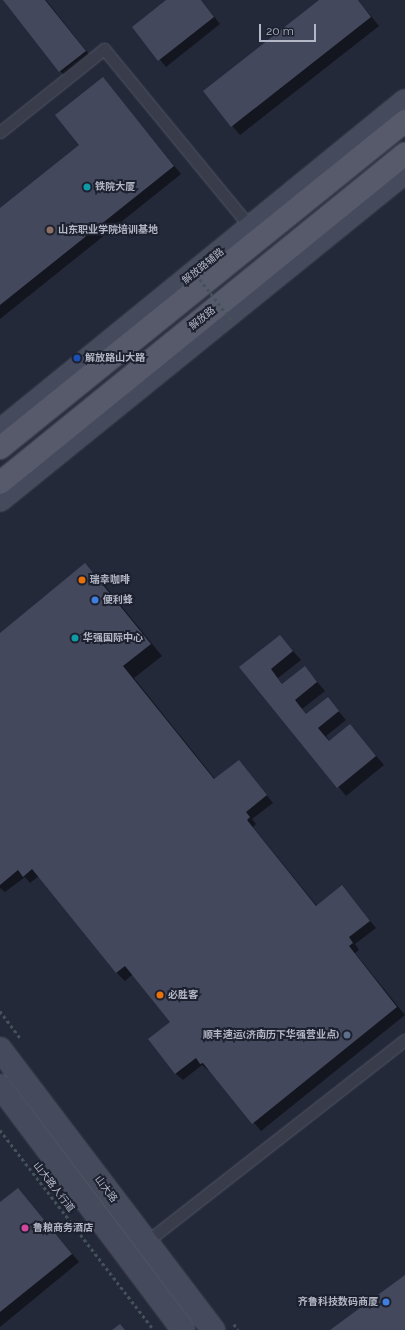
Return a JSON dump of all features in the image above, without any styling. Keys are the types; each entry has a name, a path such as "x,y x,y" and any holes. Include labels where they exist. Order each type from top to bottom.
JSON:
{"main road":[{"path":"0,448 405,121"},
{"name":"解放路","path":"0,483 405,154"}],"street":[{"name":"解放路辅路","path":"0,431 405,101"},
{"path":"0,500 405,172"},
{"name":"山大路","path":"0,1049 213,1330"},
{"path":"0,1086 183,1330"}],"lane":[{"path":"0,132 104,49 250,227"},
{"path":"146,1242 405,1040"}],"path":[{"path":"189,265 232,321"},
{"name":"山大路人行道","path":"0,1130 154,1330"}],"building":[{"path":"3,0 45,0 86,51 59,72"},
{"path":"166,0 201,0 214,17 158,61 132,27"},
{"path":"319,0 358,0 371,17 231,127 203,91"},
{"name":"铁院大厦","path":"103,77 174,166 0,305 0,208 79,145 55,115"},
{"path":"85,563 151,644 123,666 214,779 239,760 267,795 246,812 250,817 247,820 316,906 342,885 370,921 349,937 353,943 349,946 397,1007 252,1124 203,1063 200,1064 196,1058 175,1074 148,1039 170,1022 125,966 116,973 32,869 23,877 18,870 0,885 0,633"},
{"path":"280,635 293,651 271,669 282,684 305,666 317,682 295,700 306,714 328,697 339,711 318,728 329,741 350,724 376,756 337,788 239,667"},
{"name":"鲁粮商务酒店","path":"18,1188 72,1254 0,1312 0,1202"},
{"name":"齐鲁科技数码商厦","path":"405,1275 405,1330 330,1330"},
{"path":"120,1324 125,1330 112,1330"}],"place":[{"name":"铁院大厦","path":"87,187"},
{"name":"山东职业学院培训基地","path":"50,230"},
{"name":"解放路山大路","path":"77,358"},
{"name":"瑞幸咖啡","path":"82,580"},
{"name":"便利蜂","path":"95,600"},
{"name":"华强国际中心","path":"75,638"},
{"name":"必胜客","path":"160,995"},
{"name":"顺丰速运(济南历下华强营业点)","path":"347,1035"},
{"name":"鲁粮商务酒店","path":"25,1228"},
{"name":"齐鲁科技数码商厦","path":"386,1302"}]}
